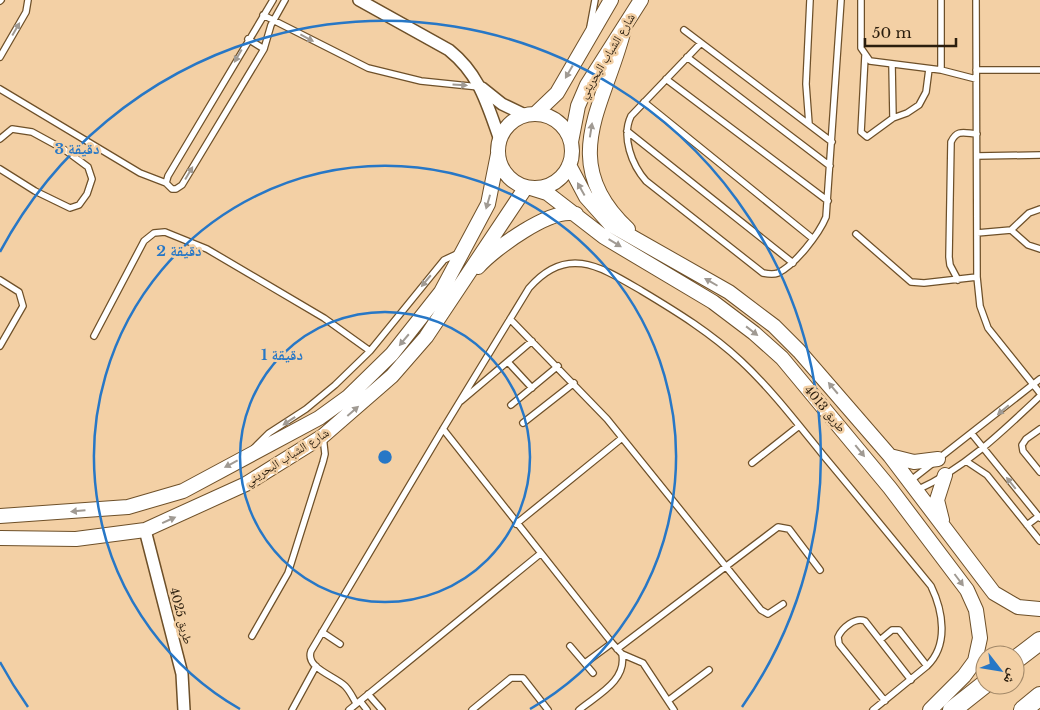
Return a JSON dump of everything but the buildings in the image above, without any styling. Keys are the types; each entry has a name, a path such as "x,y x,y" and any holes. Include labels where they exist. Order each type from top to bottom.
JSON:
{"main road":[{"path":"1025,652 1040,641"},
{"path":"952,710 975,692"},
{"path":"1023,710 1040,696"}],"street":[{"path":"359,0 449,50 462,61 480,87 500,140"},
{"name":"شارع الشباب البحريني","path":"530,114 557,93 611,0"},
{"name":"شارع الشباب البحريني","path":"571,142 582,95 641,0"},
{"path":"624,29 616,58 593,119 590,155 598,189 607,205 618,219 647,246"},
{"path":"480,87 502,104 530,114 554,119 562,125 571,142 572,154 569,165 564,173 549,185 528,187 515,182 506,175 498,154 500,140 510,124 530,114"},
{"name":"شارع الشباب البحريني","path":"0,516 128,507 183,490 319,418 348,397 392,354 441,292 488,204 498,154"},
{"name":"طريق 4013","path":"569,165 586,197 597,212 611,225 729,292 774,326 822,374 890,456 910,488 944,526 994,593 1018,607 1040,609"},
{"name":"شارع الشباب البحريني","path":"0,538 76,539 145,530 246,484 323,436 392,376 426,337 458,287 528,187"},
{"name":"طريق 4013","path":"528,187 547,193 604,237 713,302 754,333 782,358 890,488 967,590 976,610 980,644 975,661 964,676 930,710"},
{"path":"458,287 485,259 516,236 560,215 576,214"},
{"path":"890,456 914,462 938,459"},
{"path":"944,475 937,500 944,526"},
{"path":"890,488 910,488 904,507"},
{"name":"طريق 4025","path":"145,530 182,674 184,710"}],"lane":[{"path":"0,57 26,12 28,0"},
{"path":"166,183 168,176 248,39 273,0"},
{"path":"0,89 140,173 176,189 182,185 264,49 274,21 285,0"},
{"path":"587,40 595,0"},
{"path":"809,124 806,84 810,0"},
{"path":"701,43 631,116 627,131 636,166 646,181 763,273 778,273 793,263 824,222 828,201 841,0"},
{"path":"861,0 860,42 865,56 861,132 867,137 872,135 893,118 907,113 919,105 926,92 929,68"},
{"path":"941,0 942,70"},
{"path":"910,488 944,475 966,461 1040,394 988,328 980,306 977,278 976,0"},
{"path":"264,15 368,68 421,81 480,87"},
{"path":"684,30 832,142"},
{"path":"248,39 264,49"},
{"path":"865,56 877,63 942,70 976,79"},
{"path":"687,57 830,166"},
{"path":"892,64 893,118"},
{"path":"976,70 1040,70"},
{"path":"666,79 828,201"},
{"path":"644,102 812,238"},
{"path":"0,139 12,129 32,132 65,150 88,167 92,178 87,194 79,206 70,208 35,191 0,169"},
{"path":"627,131 793,263"},
{"path":"958,280 950,265 949,257 951,142 954,135 959,132 977,134"},
{"path":"977,156 1040,155"},
{"path":"977,233 1011,230 1030,213 1040,209"},
{"path":"1011,230 1028,245 1040,250"},
{"path":"94,336 144,241 154,233 166,232 207,249 324,318 370,351"},
{"path":"856,234 911,282 924,283 977,278"},
{"path":"250,454 259,442 313,403 370,351 444,260 464,252"},
{"path":"367,710 345,686 316,666 310,660 309,655 442,429 529,288 539,277 552,268 582,263 597,266 674,310 720,342 761,380 931,586 939,609 942,636 940,648 935,659 873,710"},
{"path":"0,280 19,292 23,306 0,346"},
{"path":"510,319 558,366 622,438 763,612 771,613 783,604"},
{"path":"458,404 532,341"},
{"path":"508,362 532,388"},
{"path":"511,405 558,366"},
{"path":"910,488 938,459 1040,379"},
{"path":"523,423 574,383"},
{"path":"752,463 799,426"},
{"path":"442,429 612,643 620,651 644,663 674,710"},
{"path":"1040,429 1026,439 1022,445 1023,451 1040,472"},
{"path":"972,434 1039,517 1027,525"},
{"path":"252,636 283,585 292,562 325,454 323,436"},
{"path":"516,524 622,438"},
{"path":"966,461 988,476 1040,541"},
{"path":"620,651 772,529 784,527 793,533 820,570"},
{"path":"349,710 540,554"},
{"path":"885,700 839,644 838,637 854,621 862,620 911,680"},
{"path":"880,640 892,630 899,630 927,666"},
{"path":"322,632 340,644"},
{"path":"585,664 612,643"},
{"path":"570,646 593,673"},
{"path":"580,710 617,679 623,667 620,651"},
{"path":"292,710 316,666"},
{"path":"669,700 708,670"},
{"path":"472,710 511,678 519,676 523,678 548,710"},
{"path":"368,694 382,710"}]}
